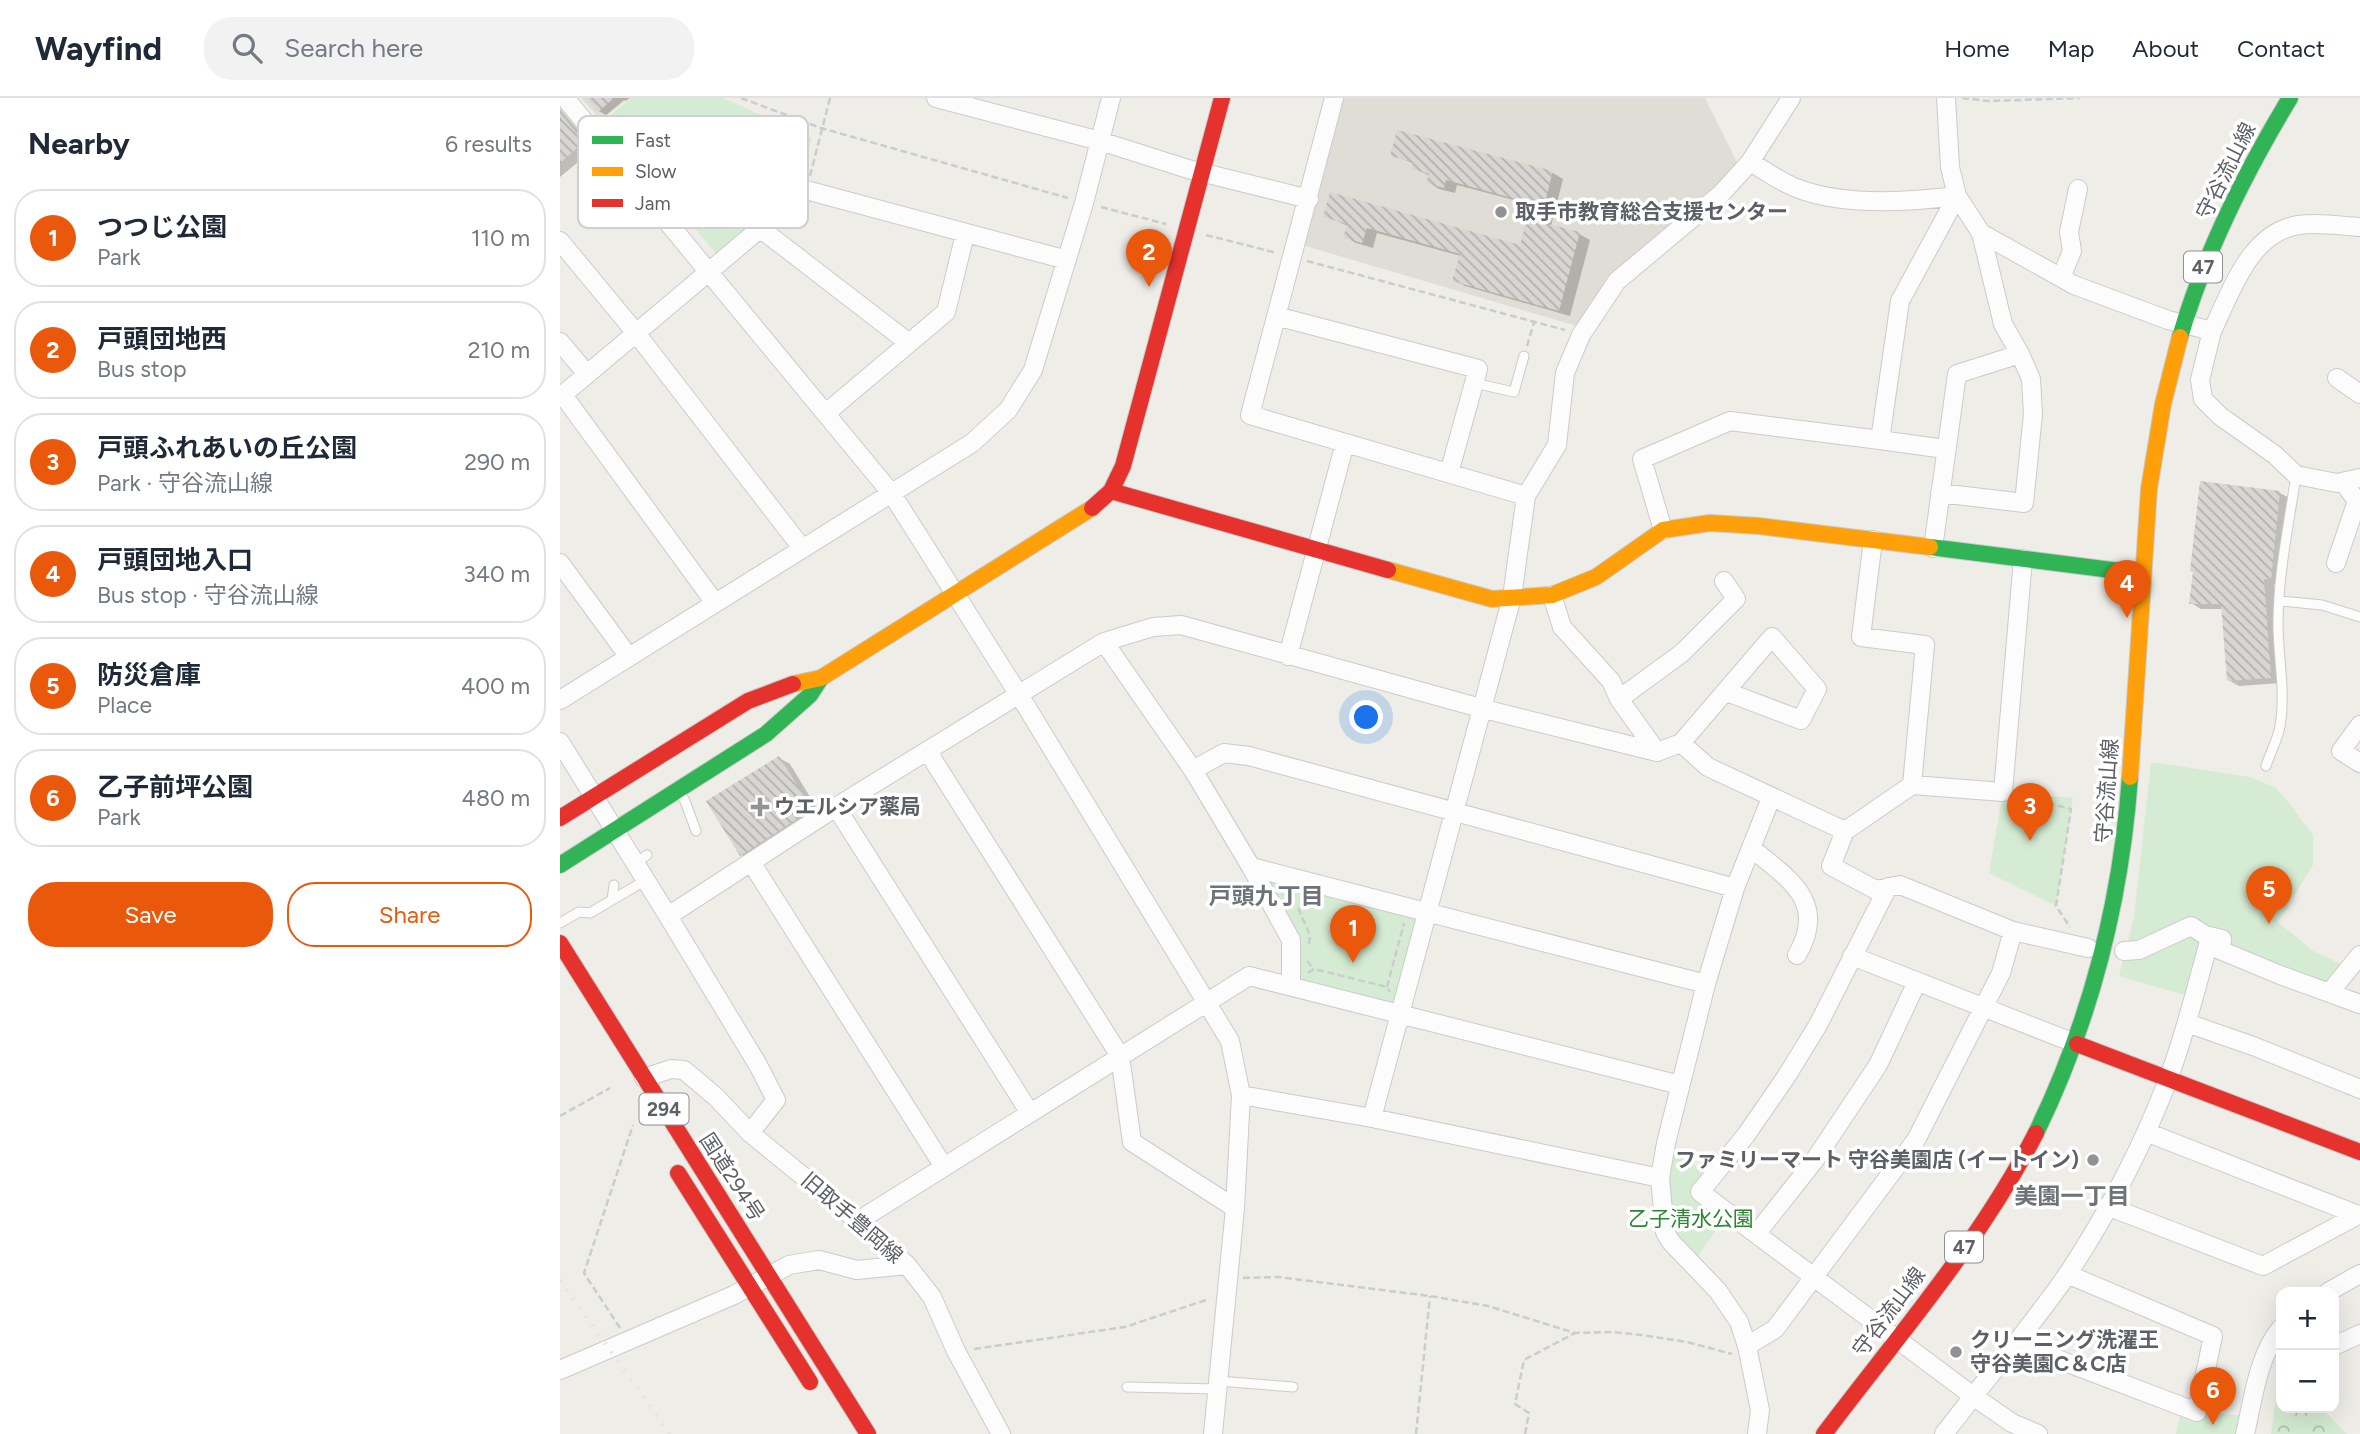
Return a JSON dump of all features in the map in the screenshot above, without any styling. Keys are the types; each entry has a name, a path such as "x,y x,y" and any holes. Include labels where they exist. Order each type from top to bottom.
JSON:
{"main road":[{"path":"560,818 748,701 786,686 821,678 1086,513 1111,491 1123,466 1193,231 1203,173 1222,98"},
{"name":"守谷流山線","path":"1824,1434 1960,1253 2012,1176 2046,1113 2116,947 2149,487 2164,397 2183,325 2216,234 2263,142 2290,98"},
{"path":"1111,491 1492,599 1552,595 1596,577 1663,530 1710,523 1759,526 2143,574"},
{"path":"560,865 766,734 810,695 821,678"},
{"name":"国道294号","path":"560,943 868,1434"},
{"path":"2077,1044 2360,1152"},
{"name":"国道294号","path":"670,1159 821,1399"}],"street":[{"path":"565,98 580,116"},
{"path":"936,98 1100,141 1203,173 1308,199"},
{"path":"560,700 972,443 1008,410 1033,370 1084,203 1111,98"},
{"path":"1334,98 1251,415 1526,496"},
{"path":"1372,1118 1513,597 1526,496 1557,445 1565,373 1581,335 1617,281 1721,194 1751,162 1791,98"},
{"path":"1940,493 2024,503 2033,414 2031,379 2003,324 1981,233 1957,196 1950,167 1946,98"},
{"path":"1751,162 1799,189 1836,197 1912,201 1957,196"},
{"path":"2061,278 2072,251 2069,232 2078,189"},
{"path":"808,191 1067,260"},
{"path":"1880,440 1900,301 1957,196"},
{"path":"2352,480 2337,483 2296,475 2274,455 2220,416 2203,399 2200,380 2212,331 2256,248 2272,236 2298,225 2360,227"},
{"path":"673,228 892,494 1019,695 1230,1041 1241,1095 1235,1208 1213,1434"},
{"path":"715,603 561,396 761,229 909,343"},
{"path":"1981,233 2061,278 2116,302 2183,325 2212,331"},
{"path":"826,413 946,313 965,234"},
{"path":"560,241 636,333 802,548"},
{"path":"1276,316 1478,369 1449,473"},
{"path":"560,342 587,374"},
{"path":"1933,548 1957,374 2020,354"},
{"path":"2337,379 2360,394"},
{"path":"1663,530 1642,459 1730,421 1945,449"},
{"path":"1288,656 1346,443"},
{"path":"2336,563 2357,501 2352,480 2360,462"},
{"path":"1873,540 1861,637 1925,645 1912,785"},
{"path":"2023,559 2003,792 1912,785 1844,831 1831,866 1876,890 1900,885 2013,931 2081,947"},
{"path":"560,563 629,657"},
{"path":"1619,699 1682,653 1735,599 1724,581"},
{"path":"1552,595 1562,627 1611,681 1619,699 1657,752"},
{"path":"668,916 836,807 1104,642 1153,627 1181,625 1484,709 1657,752 1681,743 1772,637 1817,689 1801,720 1727,692"},
{"path":"1104,642 1193,770 1251,867 1291,940 1292,985"},
{"path":"2360,725 2341,751 2360,763"},
{"path":"560,742 615,830 641,859 668,916 758,1065 776,1100 750,1133"},
{"path":"1681,743 1708,767 1844,831"},
{"path":"928,752 1120,1056 1132,1142 1235,1208"},
{"path":"1193,770 1224,753 1248,756 1735,888"},
{"path":"1757,1434 1760,1410 1739,1322 1718,1291 1671,1242 1665,1232 1660,1178 1706,984 1735,888 1771,798"},
{"path":"836,807 1030,1113"},
{"path":"1751,848 1793,883 1808,909 1808,937 1797,955"},
{"path":"751,862 944,1167"},
{"path":"1251,867 1706,984"},
{"path":"1888,887 1818,1026 1746,1135 1700,1192 1973,1396 2012,1423 2038,1434"},
{"path":"2116,947 2139,950 2191,926 2205,935 2222,939 2220,950"},
{"path":"1748,1351 1775,1329 1916,1140 2001,973 2013,931"},
{"path":"1944,1434 2067,1274 2107,1206 2146,1132 2169,1078 2208,945 2360,1004"},
{"path":"2330,992 2360,955"},
{"path":"1852,956 2077,1044"},
{"path":"858,1221 1249,976 1680,1085"},
{"path":"1756,1233 1814,1161 1878,1065 1917,982"},
{"path":"2187,1023 2360,1089"},
{"name":"旧取手豊岡線","path":"644,1078 671,1069 684,1070 716,1097 750,1133 858,1221 907,1265 932,1297 956,1352 1000,1434"},
{"path":"1241,1095 1372,1118 1660,1178"},
{"path":"2107,1206 2263,1266 2358,1215 2146,1132"},
{"path":"560,1370 749,1288 769,1274 789,1265 819,1260 856,1270 907,1265"},
{"path":"2015,1343 2197,1412 2213,1336 2067,1274"},
{"path":"2337,1287 2360,1274"},
{"path":"2245,1434 2261,1369 2276,1334"},
{"path":"2339,1344 2360,1334"},
{"path":"2261,1369 2276,1367"}],"lane":[{"path":"1474,383 1514,392 1524,356"},
{"path":"2266,766 2280,728 2283,675 2278,624 2296,475"},
{"path":"2280,601 2322,605 2360,617"},
{"path":"678,791 685,801 696,831"},
{"path":"560,923 579,912 590,913 612,900 654,884"},
{"path":"612,900 614,885"},
{"path":"1127,1387 1293,1387"}],"path":[{"path":"741,98 789,116"},
{"path":"808,182 830,98"},
{"path":"1958,98 1988,102 2080,98"},
{"path":"808,123 1084,203 1279,254"},
{"path":"1306,261 1570,332"},
{"path":"1524,356 1534,322"},
{"path":"2003,792 2071,809 2056,906 2081,947"},
{"path":"1308,947 1310,935 1298,908 1313,896"},
{"path":"1400,1013 1387,987 1404,923"},
{"path":"1306,959 1314,969 1387,987"},
{"path":"1292,985 1314,969"},
{"path":"560,1116 610,1088"},
{"path":"627,1340 584,1273 633,1125"},
{"path":"956,1352 1125,1328 1227,1286 1278,1277 1488,1306 1575,1333 1613,1332 1687,1342 1735,1354 1748,1351"},
{"path":"1416,1434 1430,1296"},
{"path":"1525,1434 1529,1413 1516,1404 1524,1360 1575,1333"}],"shaded area":[{"path":"581,98 629,98 606,116 597,116"},
{"name":"取手市教育総合支援センター","path":"1341,98 1705,98 1739,166 1577,326 1302,245"}],"green space":[{"path":"631,98 723,98 763,116 610,116"},
{"path":"808,136 812,138 808,152"},
{"path":"695,228 750,228 718,256"},
{"path":"2151,762 2250,777 2276,788 2288,802 2313,835 2313,865 2278,922 2313,951 2341,964 2329,984 2201,938 2185,995 2119,976 2134,917"},
{"path":"2003,792 2073,798 2056,906 1989,873"},
{"path":"1251,867 1428,912 1400,1013 1291,985 1291,940"},
{"name":"乙子清水公園","path":"1666,1143 1711,1177 1700,1193 1728,1213 1693,1263 1671,1242"},
{"path":"2276,1397 2276,1413 2326,1413 2347,1434 2271,1434"},
{"path":"2182,1407 2197,1412 2250,1416 2245,1434 2176,1434"}],"building":[{"path":"586,98 614,98 598,112"},
{"path":"560,113 578,135 578,147 560,163"},
{"path":"1397,130 1553,171 1540,222 1580,232 1559,311 1452,281 1460,254 1367,228 1362,243 1343,238 1347,224 1323,217 1330,192 1520,245 1531,203 1446,180 1444,188 1426,183 1429,174 1411,169 1413,162 1390,156"},
{"path":"2200,481 2280,491 2271,580 2264,579 2271,678 2227,681 2221,604 2189,604"},
{"name":"ウエルシア薬局","path":"779,756 812,809 740,856 706,801"}],"railway":[{"path":"560,1280 670,1434"}],"traffic: fast":[{"path":"2180,337 2201,274 2227,214 2290,98"},
{"path":"1930,547 2143,574"},
{"path":"560,865 766,734 810,695 821,678"},
{"path":"2036,1133 2073,1047 2100,960 2119,869 2130,777"}],"traffic: slow":[{"path":"2130,777 2149,489 2163,404 2180,337"},
{"path":"793,684 821,678 1092,508"},
{"path":"1388,570 1492,599 1552,595 1596,577 1663,530 1710,523 1759,526 1930,547"}],"traffic: jam":[{"path":"1092,508 1111,491 1123,466 1222,98"},
{"path":"1111,491 1388,570"},
{"path":"560,818 748,701 793,684"},
{"path":"560,943 868,1434"},
{"path":"2077,1044 2360,1152"},
{"path":"1824,1434 1964,1250 1990,1212 2036,1133"},
{"path":"678,1173 810,1382"}],"place":[{"name":"取手市教育総合支援センター","path":"1501,212"},
{"name":"戸頭団地西","path":"1149,287"},
{"name":"戸頭団地入口","path":"2127,618"},
{"name":"ウエルシア薬局","path":"760,807"},
{"name":"戸頭ふれあいの丘公園","path":"2030,841"},
{"name":"防災倉庫","path":"2269,924"},
{"name":"つつじ公園","path":"1353,963"},
{"name":"ファミリーマート 守谷美園店 (イートイン)","path":"2093,1160"},
{"name":"クリーニング洗濯王 守谷美園C＆C店","path":"1956,1352"},
{"name":"乙子前坪公園","path":"2213,1425"}],"district":[{"name":"戸頭九丁目","path":"1266,896"},
{"name":"美園一丁目","path":"2072,1196"}]}
